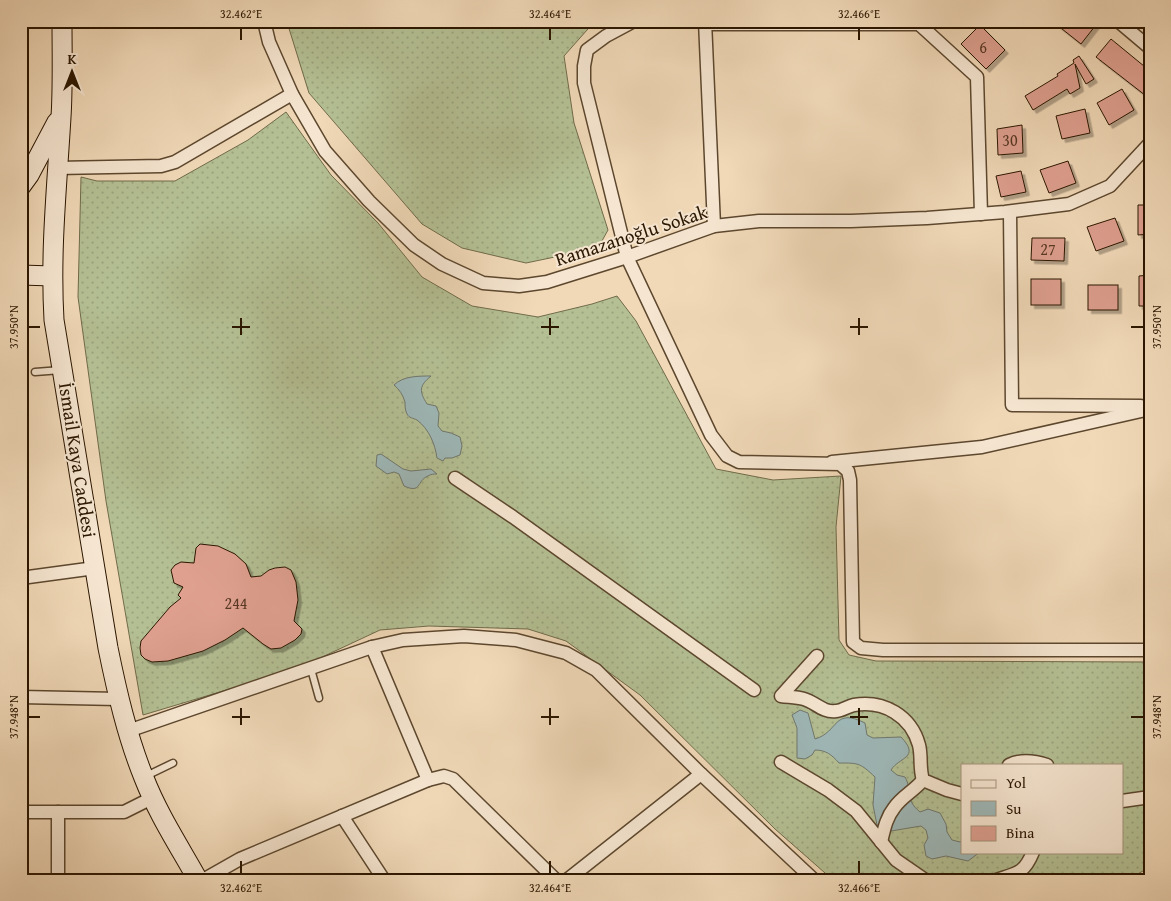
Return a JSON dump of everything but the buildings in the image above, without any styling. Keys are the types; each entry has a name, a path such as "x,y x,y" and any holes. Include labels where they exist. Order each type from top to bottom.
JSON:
{"street":[{"name":"İsmail Kaya Caddesi","path":"62,21 61,114 53,218 52,276 54,320 118,699 143,777 152,798 198,880"},
{"name":"Ramazanoğlu Sokak","path":"264,21 269,42 292,94 325,151 362,194 414,245 442,264 482,283 519,286 547,282 627,257 714,226 759,221 851,221 981,214 1069,204 1110,186 1150,143"},
{"path":"634,21 606,36 587,50 584,66 584,83 627,257 711,435 727,456 739,462 840,464 848,471 850,480 853,642 861,648 884,650 1150,650"},
{"path":"1118,21 1150,48"},
{"path":"714,226 705,22 920,23 977,77 981,214"},
{"path":"57,168 161,166 175,162 292,94"},
{"path":"21,186 30,175 61,114"},
{"path":"1010,212 1012,405 1150,408"},
{"path":"21,275 52,276"},
{"path":"819,463 982,447 1150,408"},
{"path":"455,478 513,517 754,690"},
{"path":"21,578 95,568"},
{"path":"128,731 372,647 403,640 464,636 516,640 566,653 596,670 701,774 814,880"},
{"path":"372,647 428,780"},
{"path":"817,656 781,696 805,699 816,707 835,712 853,705 871,704 888,707 914,730 921,754 923,780"},
{"path":"21,697 118,699"},
{"path":"1015,764 1034,761 1044,764"},
{"path":"781,762 828,790 856,811 882,837 896,860 925,880"},
{"path":"567,880 701,774"},
{"path":"204,880 240,859 428,780 444,776 453,779 556,880"},
{"path":"882,837 887,820 894,808 913,792 923,780"},
{"path":"923,780 961,794"},
{"path":"1124,801 1150,797"},
{"path":"21,812 124,812 152,798"},
{"path":"58,812 58,880"},
{"path":"342,816 384,880"},
{"path":"996,880 1018,872 1027,866 1031,854"}],"lane":[{"path":"35,372 63,370"},
{"path":"311,669 319,698"},
{"path":"143,777 173,763"}],"green space":[{"path":"595,21 564,56 574,123 608,230 598,248 526,263 462,248 422,224 309,93 287,22"},
{"path":"286,112 331,175 378,223 422,277 472,306 538,317 617,296 636,321 716,469 773,480 841,476 836,527 839,640 849,655 876,661 1150,662 1150,867 1127,880 833,880 775,829 640,695 566,641 528,629 429,626 380,630 318,659 270,677 143,715 106,501 78,297 81,177 97,181 175,181 248,140"}],"water":[{"path":"431,376 422,386 423,396 427,404 436,406 439,413 438,426 442,431 460,437 462,446 460,455 445,458 443,461 437,458 433,442 425,428 408,415 403,397 394,385 406,378"},
{"path":"381,454 403,469 411,471 431,469 437,474 424,478 414,489 404,486 399,474 394,472 387,474 376,466 377,455"},
{"path":"800,710 808,713 815,739 823,736 841,719 847,718 865,723 867,735 873,738 901,737 907,744 909,753 891,770 897,775 905,777 912,803 920,812 928,809 940,813 952,840 961,842 961,854 977,854 968,861 946,856 932,859 926,856 924,845 928,838 926,830 921,826 891,831 877,825 873,805 875,777 859,765 839,763 828,754 819,750 815,750 812,755 805,759 797,758 797,728 792,715"}]}
